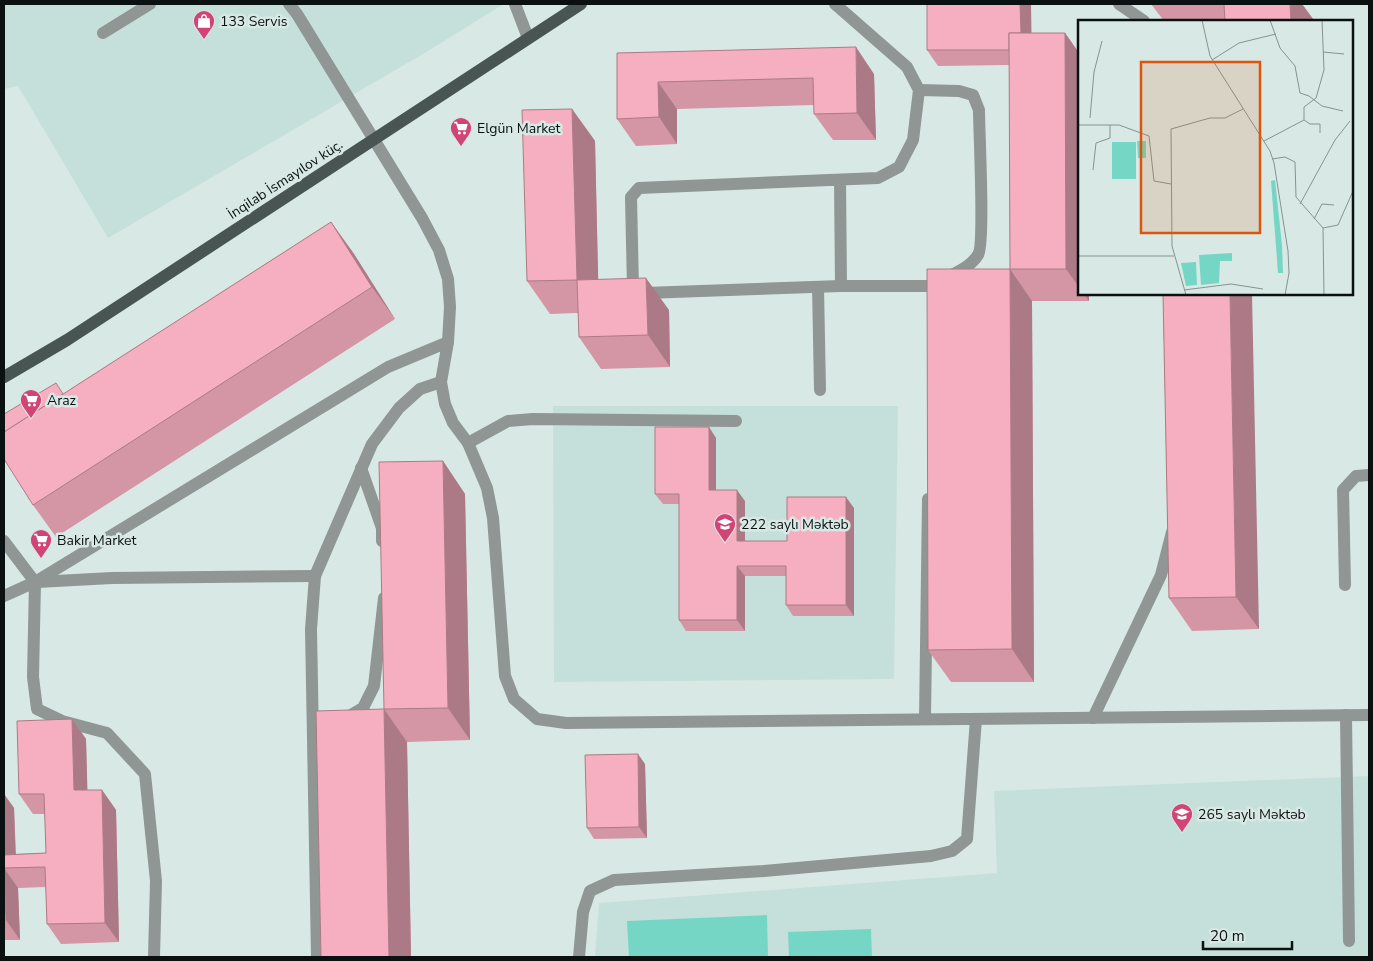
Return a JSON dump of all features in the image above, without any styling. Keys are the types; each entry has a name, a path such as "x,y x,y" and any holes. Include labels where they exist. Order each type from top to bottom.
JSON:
{"main road":[{"name":"İnqilab İsmayılov küç.","path":"4,376 67,340 581,4"}],"street":[{"path":"103,34 150,4"},
{"path":"289,4 297,14 422,218 439,250 448,279 450,307 448,342 441,382 445,404 453,423 468,443 487,488 493,518 505,676 514,699 536,719 566,723 1369,715"},
{"path":"514,4 528,38"},
{"path":"835,4 907,67 919,90 913,140 899,168 878,178 639,188 631,197 633,288 646,293 841,286 931,291 968,266 980,253 978,110 973,95 959,90 919,90"},
{"path":"1119,4 1143,20"},
{"path":"840,180 841,286"},
{"path":"818,287 820,390"},
{"path":"4,596 35,582 388,367 448,342"},
{"path":"317,957 318,734 311,629 315,576 372,444 399,408 420,389 441,382"},
{"path":"468,443 508,422 533,419 736,422"},
{"path":"362,468 382,528 383,556"},
{"path":"1345,585 1343,490 1356,476 1369,475"},
{"path":"925,719 928,483"},
{"path":"1093,718 1162,575 1175,522"},
{"path":"4,541 35,582 33,677 37,709 62,721 107,733 145,774 156,881 154,957"},
{"path":"35,582 112,578 315,576"},
{"path":"338,722 363,708 374,686 384,582"},
{"path":"1346,715 1349,941"},
{"path":"579,957 583,912 590,891 614,880 764,871 931,856 952,851 967,839 976,719"}],"shaded area":[{"path":"4,4 504,4 428,51 108,238 18,86 4,89"},
{"name":"222 saylı Məktəb","path":"553,406 898,406 894,679 554,682"},
{"name":"265 saylı Məktəb","path":"1368,776 1369,957 595,957 599,903 997,873 994,791"}],"green space":[{"path":"767,915 768,957 629,957 627,921"},
{"path":"871,929 872,957 789,957 788,932"}],"building":[{"path":"927,4 1020,4 1021,33 1009,33 1009,50 927,50"},
{"path":"1224,4 1290,4 1291,20 1225,20"},
{"path":"1009,33 1065,33 1066,269 1010,269"},
{"path":"856,47 857,113 814,114 813,78 658,82 659,117 617,119 617,53"},
{"path":"572,109 577,280 527,281 522,110"},
{"path":"331,222 372,287 33,505 4,459 4,432"},
{"path":"927,269 1010,269 1012,649 928,650"},
{"path":"646,278 648,335 579,337 577,280"},
{"path":"1163,295 1230,295 1236,597 1169,598"},
{"path":"56,383 63,394 4,432 4,414"},
{"path":"655,427 709,427 709,490 737,490 737,541 787,541 787,497 846,497 846,605 786,605 786,566 737,566 737,620 679,620 679,494 655,494"},
{"path":"443,461 448,708 384,709 379,462"},
{"path":"384,709 389,957 321,957 316,711"},
{"path":"72,719 74,790 102,790 105,923 47,924 45,867 4,868 4,855 46,853 44,794 19,794 17,721"},
{"path":"638,754 639,827 587,828 585,755"},
{"path":"4,868 6,920 4,920"}],"place":[{"name":"133 Servis","path":"204,40"},
{"name":"Elgün Market","path":"461,147"},
{"name":"Araz","path":"31,419"},
{"name":"222 saylı Məktəb","path":"725,543"},
{"name":"Bakir Market","path":"41,559"},
{"name":"265 saylı Məktəb","path":"1182,833"}]}
